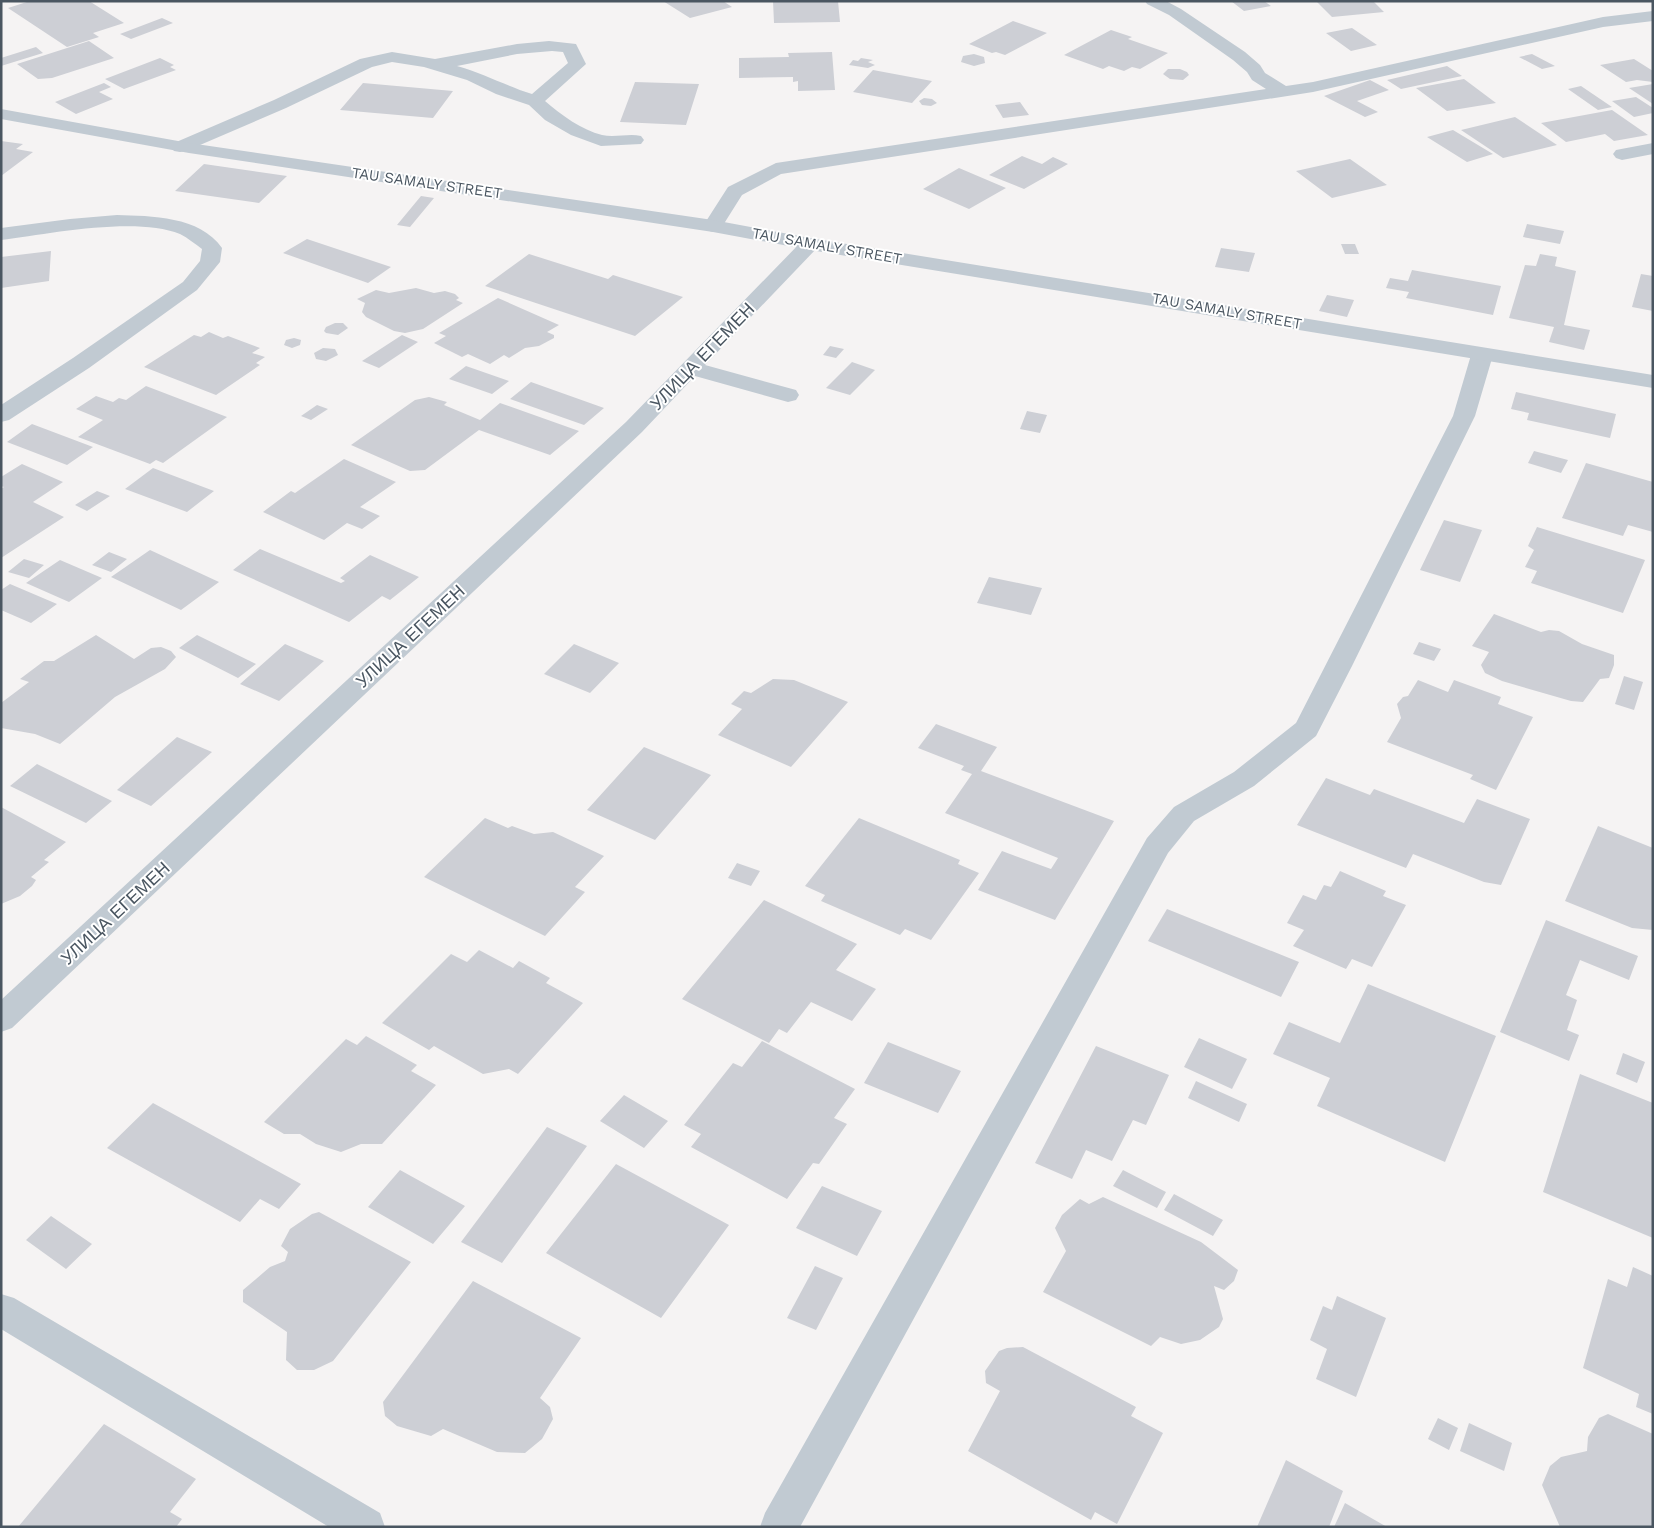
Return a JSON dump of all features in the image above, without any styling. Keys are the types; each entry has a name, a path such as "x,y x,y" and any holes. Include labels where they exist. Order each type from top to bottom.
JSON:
{"street":[{"path":"1152,1 1175,12 1239,56 1254,69 1258,76 1283,92"},
{"path":"713,226 735,191 776,169 1313,87 1603,22 1653,16"},
{"path":"433,64 473,60 514,50 544,46 570,48 577,64 535,101"},
{"path":"180,147 280,104 366,63 392,58 433,64 473,76 502,90 535,101 551,116 577,131 601,141 635,140"},
{"name":"TAU SAMALY STREET","path":"1,114 180,147 713,226 810,244 1115,292 1653,382"},
{"path":"1622,154 1653,148"},
{"path":"1,234 137,220 185,229 212,248 210,262 190,286 80,363 1,415"},
{"name":"УЛИЦА ЕГЕМЕН","path":"1,1019 634,427 810,244"},
{"path":"779,1527 1157,846 1184,814 1244,779 1306,729 1464,416 1482,354"},
{"path":"691,368 788,396"},
{"path":"1,1310 366,1527"}],"building":[{"path":"30,1 89,1 124,23 93,33 99,37 67,47 8,8"},
{"path":"663,1 723,1 732,7 690,18"},
{"path":"773,1 838,1 840,22 774,23"},
{"path":"1231,1 1264,1 1271,6 1244,11"},
{"path":"1316,1 1373,1 1384,12 1332,17"},
{"path":"162,18 173,23 131,39 120,34"},
{"path":"1013,21 1047,33 1005,55 996,52 992,53 969,44"},
{"path":"1352,28 1377,45 1351,51 1326,33"},
{"path":"1111,30 1132,37 1128,39 1168,53 1140,69 1132,67 1124,71 1109,66 1103,69 1064,55"},
{"path":"89,41 114,58 52,78 38,79 17,64"},
{"path":"36,47 43,53 1,66 1,58"},
{"path":"832,52 835,90 798,91 798,81 793,82 793,77 739,78 739,58 789,57 788,53"},
{"path":"974,54 984,57 985,63 974,66 961,62 963,56"},
{"path":"1532,54 1555,66 1542,69 1519,57"},
{"path":"160,58 174,65 170,67 176,70 124,89 105,79"},
{"path":"861,58 873,60 868,62 875,65 868,68 849,65 853,60 858,61"},
{"path":"1634,59 1653,71 1653,82 1637,80 1626,82 1600,65"},
{"path":"1447,66 1462,76 1401,89 1387,80"},
{"path":"1168,69 1180,69 1189,75 1183,80 1170,79 1163,74"},
{"path":"873,70 932,81 912,103 853,92"},
{"path":"1464,79 1496,103 1447,111 1416,88"},
{"path":"1370,80 1389,90 1357,101 1378,112 1365,117 1324,96"},
{"path":"635,82 699,84 686,125 620,122"},
{"path":"104,83 111,87 99,92 113,99 76,114 55,102"},
{"path":"363,83 453,91 433,118 340,110"},
{"path":"1653,84 1653,104 1629,88"},
{"path":"1581,86 1612,107 1598,110 1568,89"},
{"path":"1636,97 1653,108 1653,113 1634,117 1612,101"},
{"path":"924,98 932,99 937,103 931,106 922,105 919,101"},
{"path":"1020,102 1029,115 1003,118 995,105"},
{"path":"1612,110 1648,135 1614,141 1605,134 1566,142 1541,123"},
{"path":"1515,117 1557,145 1503,158 1461,130"},
{"path":"1453,130 1493,154 1467,162 1427,137"},
{"path":"1,141 23,144 16,149 33,152 1,176"},
{"path":"1022,156 1042,164 1053,157 1068,164 1024,189 989,175"},
{"path":"1350,159 1387,185 1332,198 1296,171"},
{"path":"204,164 287,176 259,203 175,191"},
{"path":"959,168 1006,188 969,209 923,189"},
{"path":"421,196 434,198 410,227 397,225"},
{"path":"1527,224 1564,231 1560,244 1523,237"},
{"path":"307,239 391,267 368,283 283,253"},
{"path":"1341,244 1355,244 1359,254 1345,254"},
{"path":"1221,248 1255,253 1249,272 1215,267"},
{"path":"51,251 49,281 1,288 1,257"},
{"path":"529,254 608,279 613,275 683,297 635,336 485,286"},
{"path":"1540,254 1557,257 1555,266 1576,271 1564,325 1590,330 1584,350 1549,342 1554,327 1509,318 1525,265 1536,266"},
{"path":"1412,270 1501,286 1493,315 1406,298 1409,292 1386,288 1390,278 1408,281"},
{"path":"1641,274 1653,276 1653,311 1632,307"},
{"path":"416,288 434,293 445,291 455,294 459,298 456,300 463,303 423,329 405,333 394,331 366,317 362,312 365,303 357,299 376,290 389,293"},
{"path":"1327,295 1354,300 1347,317 1319,311"},
{"path":"498,298 559,325 547,332 554,335 554,338 539,346 525,348 509,358 504,355 490,364 468,354 462,357 434,343 446,336 439,333"},
{"path":"335,323 343,323 348,328 338,335 324,331 326,327"},
{"path":"209,332 223,338 228,336 260,348 252,353 265,357 256,363 260,365 216,395 144,367 194,335 201,337"},
{"path":"402,335 418,342 379,368 362,361"},
{"path":"294,338 301,340 300,345 292,348 284,345 286,340"},
{"path":"830,346 844,349 836,358 823,355"},
{"path":"323,348 335,349 338,355 326,361 316,359 314,353"},
{"path":"852,362 875,370 850,395 826,388"},
{"path":"466,366 509,381 492,394 449,379"},
{"path":"531,382 604,408 584,425 510,399"},
{"path":"146,386 227,417 163,463 156,460 150,464 78,437 103,420 76,409 96,396 113,402 119,398 126,400"},
{"path":"1516,392 1616,414 1610,438 1527,420 1529,413 1511,409"},
{"path":"429,397 447,402 444,405 480,420 500,403 579,431 550,455 479,430 425,470 410,471 351,445 415,400"},
{"path":"317,405 328,409 311,420 301,416"},
{"path":"1027,411 1047,415 1040,433 1020,429"},
{"path":"32,424 93,447 67,465 7,442"},
{"path":"1534,451 1568,460 1561,473 1528,463"},
{"path":"344,459 396,482 360,507 380,516 362,529 347,523 324,540 263,512 291,491 295,493"},
{"path":"1586,463 1653,482 1653,532 1628,525 1623,536 1562,518"},
{"path":"22,464 63,482 33,502 64,517 1,558 1,489 4,487 1,486 1,477"},
{"path":"153,468 214,491 187,512 125,489"},
{"path":"97,491 110,496 87,511 75,505"},
{"path":"1444,520 1482,530 1460,582 1420,570"},
{"path":"1537,527 1645,560 1623,613 1531,583 1537,571 1525,567 1534,550 1528,546"},
{"path":"260,549 341,583 345,581 340,578 370,555 419,577 390,600 382,596 349,622 233,570"},
{"path":"150,550 219,582 181,610 111,577"},
{"path":"109,552 127,559 111,572 92,565"},
{"path":"24,559 44,565 29,578 8,572"},
{"path":"60,560 102,578 69,602 26,583"},
{"path":"989,577 1042,588 1031,615 977,603"},
{"path":"10,584 57,604 31,623 1,610 1,590"},
{"path":"1494,614 1541,632 1549,630 1559,631 1582,644 1614,655 1614,665 1609,678 1600,679 1583,702 1571,701 1502,681 1485,673 1481,665 1489,652 1472,646"},
{"path":"96,635 134,659 151,648 161,647 171,651 176,657 165,669 115,697 60,744 35,734 1,728 1,703 29,682 20,679 44,661 54,661"},
{"path":"197,635 256,664 238,678 179,648"},
{"path":"1419,642 1441,649 1434,661 1413,654"},
{"path":"285,644 324,661 279,701 240,684"},
{"path":"574,644 619,663 590,693 544,674"},
{"path":"1624,676 1643,682 1634,710 1615,704"},
{"path":"773,679 794,680 848,702 791,767 718,735 742,709 731,704 744,691 751,693"},
{"path":"1418,680 1448,692 1454,680 1501,697 1498,704 1533,717 1496,790 1470,779 1473,775 1387,742 1401,718 1397,704 1403,697 1408,696"},
{"path":"936,724 997,747 981,771 1114,821 1055,920 978,890 1002,851 1051,869 1058,858 945,813 972,774 961,770 964,766 918,748"},
{"path":"177,737 212,752 151,806 117,790"},
{"path":"644,747 711,775 655,840 587,810"},
{"path":"37,764 112,801 86,823 10,786"},
{"path":"1326,778 1370,795 1374,789 1464,823 1477,799 1530,819 1501,885 1484,882 1413,854 1406,868 1297,825"},
{"path":"1,807 66,842 44,860 49,862 31,877 36,880 32,886 20,896 1,904"},
{"path":"485,818 508,828 512,826 534,834 553,832 604,856 575,887 585,892 545,936 424,877"},
{"path":"859,818 960,860 958,864 979,873 931,940 905,929 900,935 821,901 825,895 805,886"},
{"path":"1598,826 1653,848 1653,930 1632,928 1565,901"},
{"path":"737,863 760,871 751,886 728,878"},
{"path":"1340,871 1386,891 1383,896 1406,905 1372,967 1352,959 1346,969 1293,946 1304,930 1287,923 1303,895 1316,900 1324,885 1331,887"},
{"path":"764,900 857,944 836,970 876,989 852,1021 811,1002 787,1033 779,1029 769,1043 682,999"},
{"path":"1167,909 1299,962 1281,997 1148,941"},
{"path":"1546,920 1638,956 1629,980 1580,960 1566,995 1577,1000 1567,1030 1579,1035 1569,1061 1500,1032"},
{"path":"479,950 513,968 519,961 550,978 546,983 583,1003 518,1074 509,1069 483,1074 434,1046 429,1050 382,1023 451,954 467,962"},
{"path":"1368,984 1496,1036 1445,1162 1317,1106 1330,1078 1273,1054 1289,1022 1340,1043"},
{"path":"366,1036 417,1065 411,1071 436,1085 382,1144 361,1144 341,1152 316,1144 300,1134 284,1134 264,1122 346,1039 357,1045"},
{"path":"1199,1038 1247,1059 1232,1089 1184,1067"},
{"path":"762,1041 855,1089 834,1118 847,1124 819,1164 813,1163 787,1199 691,1147 701,1134 684,1125 733,1063 742,1067"},
{"path":"888,1042 961,1071 938,1113 864,1083"},
{"path":"1096,1046 1169,1075 1146,1125 1133,1120 1112,1161 1086,1150 1072,1179 1035,1163"},
{"path":"1623,1053 1645,1062 1637,1083 1616,1074"},
{"path":"1580,1074 1653,1103 1653,1238 1543,1192"},
{"path":"1196,1081 1247,1104 1239,1122 1188,1098"},
{"path":"624,1095 668,1121 644,1148 600,1121"},
{"path":"153,1103 301,1184 279,1209 260,1199 240,1222 107,1148"},
{"path":"547,1127 587,1146 502,1263 461,1242"},
{"path":"616,1164 729,1225 661,1318 546,1253"},
{"path":"400,1170 465,1206 433,1244 368,1207"},
{"path":"1123,1170 1166,1192 1157,1208 1113,1186"},
{"path":"822,1186 882,1211 857,1256 796,1228"},
{"path":"1174,1194 1223,1220 1213,1236 1164,1210"},
{"path":"1103,1197 1201,1242 1238,1270 1234,1281 1224,1290 1214,1286 1223,1319 1219,1327 1200,1340 1181,1344 1160,1337 1151,1346 1043,1292 1066,1251 1055,1228 1062,1215 1080,1199 1089,1204"},
{"path":"319,1212 411,1262 333,1361 314,1370 297,1370 286,1360 287,1332 243,1302 243,1290 270,1267 285,1261 288,1252 281,1246 290,1229 312,1214"},
{"path":"51,1216 92,1244 66,1269 26,1240"},
{"path":"815,1266 843,1278 816,1330 787,1318"},
{"path":"1633,1267 1653,1276 1653,1414 1636,1407 1639,1394 1583,1368 1608,1279 1627,1287"},
{"path":"473,1281 581,1338 540,1398 550,1407 553,1419 542,1439 525,1453 497,1452 443,1429 431,1436 397,1426 385,1416 383,1402"},
{"path":"1337,1296 1386,1318 1356,1397 1316,1379 1327,1349 1310,1340 1323,1306 1332,1310"},
{"path":"1023,1347 1136,1407 1131,1416 1163,1433 1117,1524 1095,1512 1091,1520 968,1451 1000,1391 986,1383 985,1371 999,1351 1007,1348"},
{"path":"1608,1414 1653,1434 1653,1527 1560,1527 1542,1485 1550,1466 1561,1457 1587,1451 1588,1437 1599,1418"},
{"path":"1438,1418 1458,1428 1449,1450 1428,1439"},
{"path":"1469,1423 1512,1443 1504,1471 1460,1451"},
{"path":"104,1424 196,1479 170,1512 182,1519 176,1527 18,1527"},
{"path":"1286,1460 1343,1491 1329,1527 1257,1527"},
{"path":"1345,1503 1387,1527 1334,1527"}]}
